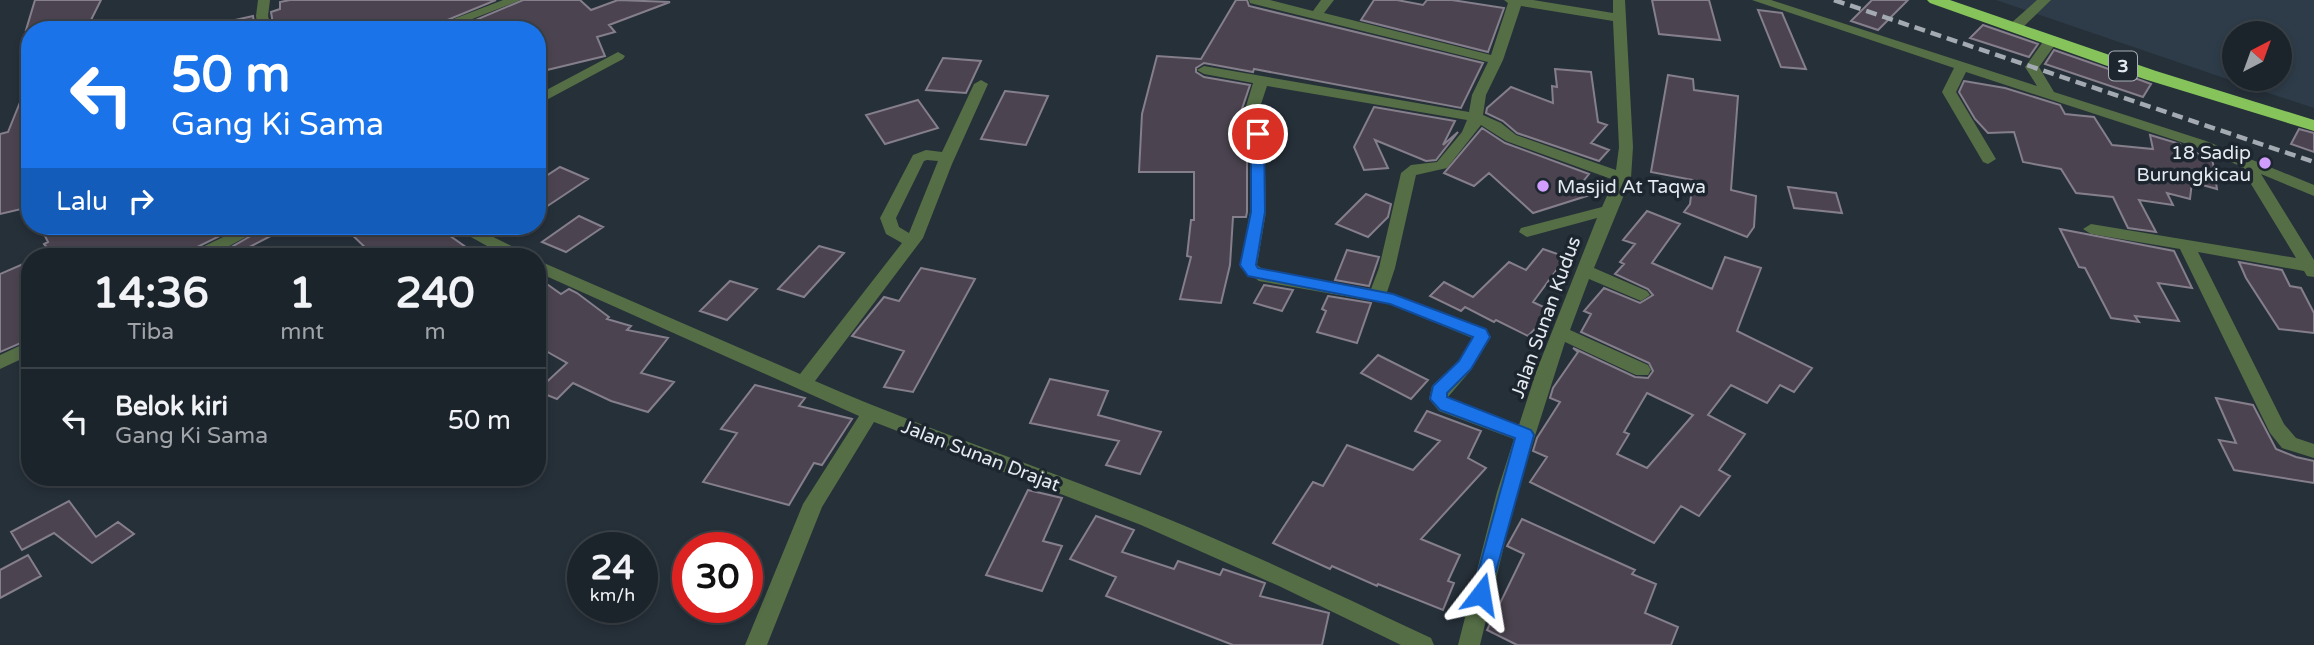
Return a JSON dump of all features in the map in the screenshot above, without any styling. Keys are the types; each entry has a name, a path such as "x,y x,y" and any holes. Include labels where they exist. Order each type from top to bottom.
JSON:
{"highway":[{"name":"3","path":"1935,0 2050,42 2314,126"}],"street":[{"path":"263,21 264,0"},
{"path":"456,21 515,0"},
{"path":"1255,0 1496,60"},
{"path":"1317,14 1328,0"},
{"path":"1377,296 1404,206 1409,173 1416,168 1436,168 1442,165 1468,134 1474,124 1479,95 1496,60 1514,0 1620,18"},
{"name":"Jalan Sunan Kudus","path":"1469,645 1507,492 1545,372 1623,178 1626,146 1619,0"},
{"path":"1758,0 1961,68 2121,116 2245,161 2314,191"},
{"path":"2014,28 2045,0"},
{"path":"2049,95 2032,67 2050,42"},
{"path":"546,96 618,56"},
{"path":"1961,68 1949,92 1988,159"},
{"path":"1204,70 1475,117 1496,126 1511,138 1623,178"},
{"path":"1261,81 1251,113 1258,134 1258,212 1248,267 1259,275 1412,305 1480,333 1482,337 1465,365 1439,391 1438,399 1446,405 1525,435"},
{"path":"803,384 912,243 947,157 981,84"},
{"path":"912,243 892,230 888,218 918,158 926,155 947,157"},
{"path":"2245,161 2312,270"},
{"path":"1527,232 1608,210"},
{"path":"2091,229 2312,270"},
{"path":"214,248 240,235"},
{"path":"477,235 502,248"},
{"path":"2187,246 2277,428 2289,443 2314,451"},
{"name":"Jalan Sunan Drajat","path":"546,269 870,413 1148,519 1287,580 1423,645"},
{"path":"1585,271 1641,295"},
{"path":"1561,333 1642,370"},
{"path":"0,363 21,352"},
{"path":"755,645 813,504 870,413"}],"shaded area":[{"path":"1996,0 2314,0 2314,108 2262,91 2292,91 2292,21 2222,21 2222,77"}],"building":[{"path":"35,0 101,0 90,21 29,21"},
{"path":"496,0 445,21 272,21 271,12 280,9 280,2"},
{"path":"523,0 580,0 591,10 618,0 670,2 609,25 615,32 597,37 605,56 547,70 546,21 473,21"},
{"path":"1236,0 1247,0 1249,6 1483,63 1461,108 1254,69 1253,72 1204,63 1196,68 1196,72 1204,77 1250,85 1241,112 1242,127 1245,127 1247,134 1247,212 1246,217 1233,217 1230,265 1221,303 1180,299 1191,257 1187,256 1191,220 1194,220 1194,172 1139,172 1142,114 1157,56 1201,59"},
{"path":"1374,0 1397,0 1423,5 1427,0 1452,0 1504,8 1488,52 1361,20"},
{"path":"1652,0 1709,0 1720,40 1659,34"},
{"path":"1872,0 1908,0 1878,30 1851,21"},
{"path":"1758,10 1782,13 1806,69 1781,67"},
{"path":"253,16 254,21 230,21"},
{"path":"1983,25 2038,44 2029,57 1970,38"},
{"path":"2054,50 2151,84 2143,97 2045,64"},
{"path":"943,58 981,61 966,93 926,90"},
{"path":"1555,69 1591,72 1598,122 1607,125 1591,143 1609,150 1599,161 1517,133 1503,121 1486,113 1487,108 1511,87 1553,103 1552,86 1557,87"},
{"path":"1668,75 1693,79 1694,90 1738,96 1731,190 1756,196 1754,227 1747,237 1684,212 1690,204 1693,180 1651,172"},
{"path":"1964,81 2005,88 2060,105 2065,114 2094,117 2112,145 2153,149 2150,135 2180,144 2181,149 2212,157 2217,189 2192,182 2190,199 2167,193 2173,205 2139,200 2156,232 2128,228 2113,197 2076,193 2061,169 2023,162 2014,132 1988,133 1975,119 1959,92"},
{"path":"1005,91 1048,96 1026,145 981,139"},
{"path":"21,100 21,209 0,214 0,134 8,132"},
{"path":"918,100 938,128 885,144 866,115"},
{"path":"1374,107 1455,121 1443,145 1458,132 1436,160 1426,161 1375,140 1388,168 1364,170 1354,147"},
{"path":"1482,128 1505,143 1589,174 1581,184 1593,194 1533,213 1489,173 1474,186 1444,173"},
{"path":"2299,129 2314,133 2314,152 2291,144"},
{"path":"560,167 588,179 546,207 546,176"},
{"path":"1788,187 1836,193 1842,213 1794,208"},
{"path":"1366,194 1391,204 1388,217 1368,237 1336,224"},
{"path":"1647,211 1680,224 1652,263 1712,289 1725,257 1761,268 1737,331 1812,368 1794,392 1780,385 1767,403 1731,385 1708,415 1745,434 1719,470 1730,476 1699,516 1681,506 1654,543 1530,482 1547,457 1533,451 1537,438 1560,402 1550,398 1553,388 1578,352 1573,348 1635,377 1648,378 1653,371 1649,363 1581,332 1591,314 1584,311 1604,288 1640,303 1653,295 1648,289 1615,274 1624,264 1620,262 1635,244 1623,240","holes":["1647,393 1693,415 1647,468 1617,454 1629,434 1624,432"]},
{"path":"579,216 603,227 566,252 542,242"},
{"path":"2060,229 2174,251 2192,288 2158,283 2179,321 2135,316 2139,322 2111,318 2085,268 2079,267"},
{"path":"44,235 222,235 195,248 47,248 44,244 48,242"},
{"path":"252,235 273,235 247,248 230,248"},
{"path":"352,235 449,235 467,248 366,248"},
{"path":"819,246 844,253 804,297 778,289"},
{"path":"1543,249 1566,257 1533,302 1552,311 1528,336 1465,307 1461,311 1430,296 1444,282 1473,297 1509,262 1526,270"},
{"path":"1347,250 1379,257 1369,286 1335,280"},
{"path":"2239,262 2282,270 2290,286 2301,288 2314,313 2314,333 2279,329 2246,278"},
{"path":"21,265 21,343 0,352 0,274"},
{"path":"921,268 975,279 913,392 884,387 904,351 852,336 884,297 899,301"},
{"path":"730,281 757,289 727,320 700,311"},
{"path":"546,283 561,294 569,289 577,293 609,317 607,319 631,326 627,330 668,338 641,373 674,382 648,412 611,401 573,383 557,399 546,395 546,383 567,363 546,351"},
{"path":"1264,285 1293,290 1282,311 1254,303"},
{"path":"1328,296 1371,303 1357,343 1317,332 1326,311 1322,309"},
{"path":"1378,355 1428,380 1411,399 1361,373"},
{"path":"1050,379 1108,391 1098,415 1161,432 1140,474 1106,465 1119,441 1030,423"},
{"path":"755,385 805,398 799,406 852,419 822,465 814,463 789,505 703,482 737,433 721,429"},
{"path":"2216,398 2253,405 2276,449 2314,461 2314,483 2234,470 2219,440 2236,443"},
{"path":"1427,411 1481,431 1468,458 1486,468 1421,539 1460,555 1448,581 1454,583 1443,610 1332,566 1330,569 1273,543 1313,482 1323,486 1347,445 1413,470 1440,441 1415,431"},
{"path":"1028,490 1062,498 1043,541 1062,546 1042,591 986,575"},
{"path":"69,501 96,537 118,522 134,534 92,563 54,533 22,550 11,532"},
{"path":"1096,516 1134,530 1122,552 1174,569 1178,561 1220,575 1223,569 1265,583 1260,596 1329,613 1322,645 1233,645 1106,596 1116,577 1070,559"},
{"path":"1522,519 1635,570 1632,574 1656,584 1645,613 1678,627 1671,645 1517,645 1487,630 1524,554 1507,546"},
{"path":"28,555 41,576 0,598 0,570"}],"railway":[{"path":"1834,0 2314,162"}],"place":[{"name":"18 Sadip Burungkicau","path":"2265,163"},
{"name":"Masjid At Taqwa","path":"1543,186"}],"route":[{"path":"1258,134 1258,212 1248,265 1253,272 1393,299 1476,331 1482,337 1465,365 1439,391 1438,399 1446,405 1525,435 1507,492 1481,594"}]}
